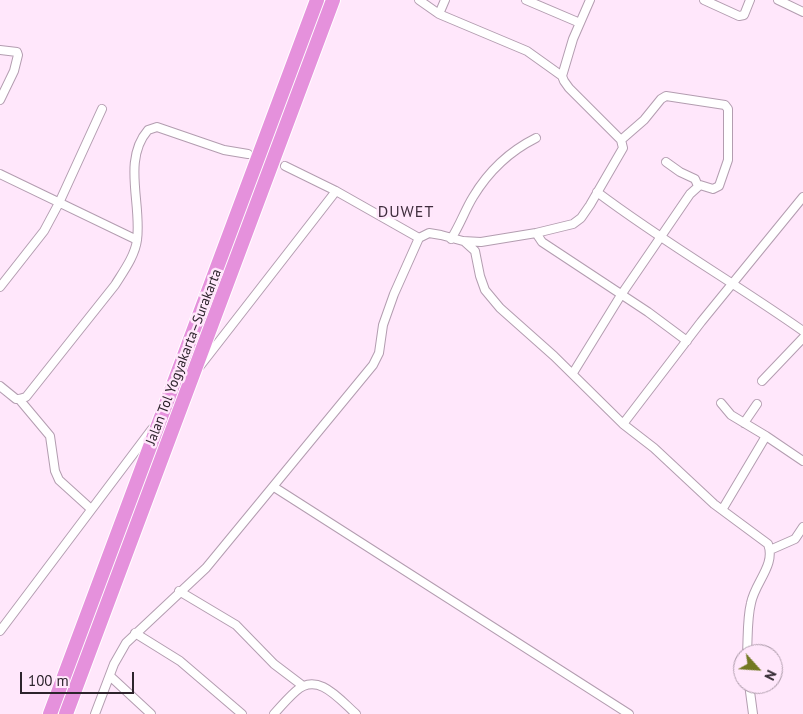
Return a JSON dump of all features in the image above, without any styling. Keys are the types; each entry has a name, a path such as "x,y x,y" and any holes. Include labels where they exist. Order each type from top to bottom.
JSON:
{"highway":[{"name":"Jalan Tol Yogyakarta–Surakarta","path":"50,714 317,0"},
{"name":"Jalan Tol Yogyakarta–Surakarta","path":"66,714 333,0"}],"street":[{"path":"95,714 126,643 135,632 206,568 373,365 394,294 419,238 429,233 451,239 481,242 536,233 573,224 581,218 622,152 621,140 569,88 562,76 527,51 439,14 418,0"},
{"path":"439,14 445,0"},
{"path":"526,0 580,23"},
{"path":"562,76 573,39 590,0"},
{"path":"704,0 739,16 744,15 750,0"},
{"path":"778,0 803,12"},
{"path":"0,50 13,51 18,55 14,71 0,100"},
{"path":"573,374 621,295 690,194 698,186 703,185 715,189 719,186 728,160 728,111 724,105 666,96 661,99 644,120 621,140"},
{"path":"1,282 35,244 59,202 102,109"},
{"path":"19,399 26,396 115,286 131,257 137,240 134,162 138,146 148,130 157,127 224,150 248,154"},
{"path":"451,239 473,197 494,168 524,144 536,138"},
{"path":"666,162 676,170 695,179 698,186"},
{"path":"285,166 336,191 419,238"},
{"path":"0,174 137,240"},
{"path":"0,631 91,509 336,191"},
{"path":"597,192 641,224 662,236 803,331"},
{"path":"623,424 803,197"},
{"path":"536,233 542,242 648,312 687,341"},
{"path":"463,241 475,251 485,290 500,308 573,374 623,424 654,448 722,510 764,539 768,544 770,550 768,564 751,601 748,644"},
{"path":"475,251 481,242"},
{"path":"762,381 803,338"},
{"path":"0,386 13,397 19,399 48,431 58,480 91,509"},
{"path":"721,403 731,414 803,461"},
{"path":"744,423 757,404"},
{"path":"722,510 766,436"},
{"path":"274,487 629,714"},
{"path":"770,550 795,539 803,526"},
{"path":"179,591 236,625 274,664 303,686"},
{"path":"135,632 180,660 242,714"},
{"path":"110,676 151,714"},
{"path":"274,714 297,689 311,683 324,686 356,714"},
{"path":"750,694 753,714"}],"tunnel":[{"path":"248,154 285,166"}],"district":[{"name":"DUWET","path":"406,212"}]}
